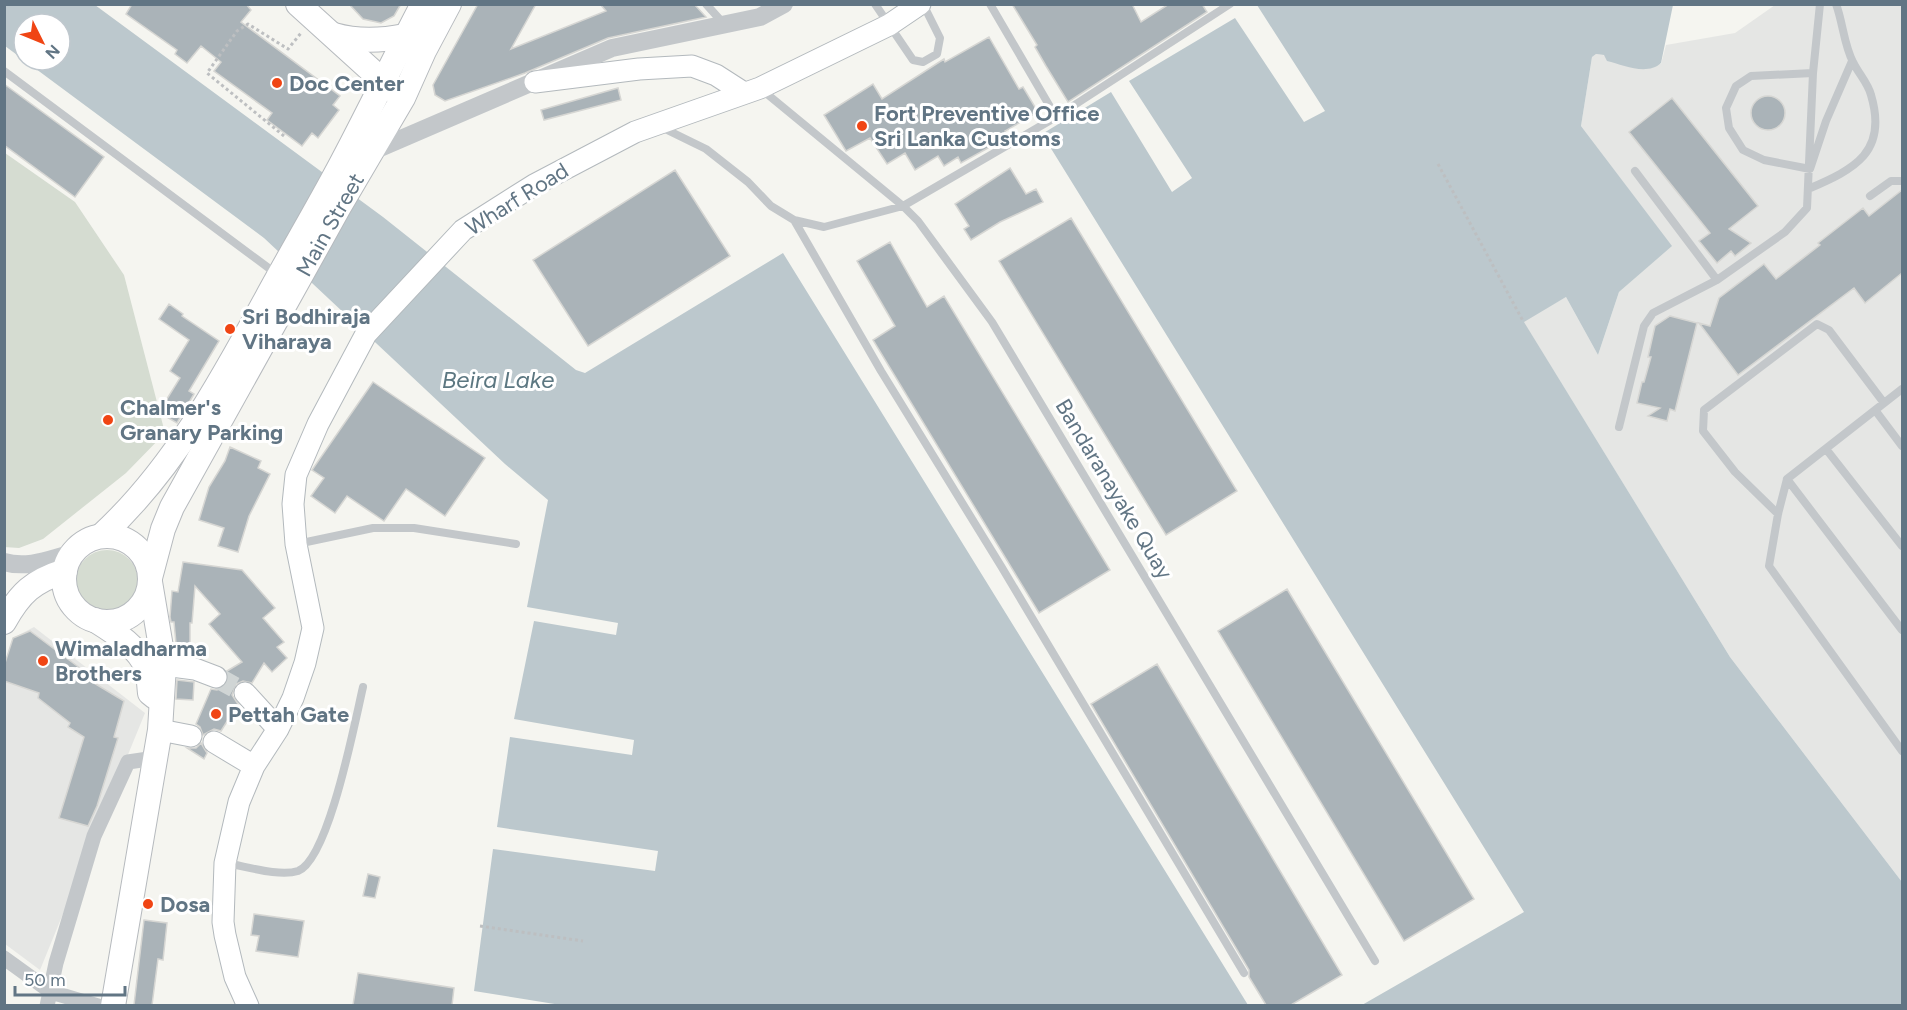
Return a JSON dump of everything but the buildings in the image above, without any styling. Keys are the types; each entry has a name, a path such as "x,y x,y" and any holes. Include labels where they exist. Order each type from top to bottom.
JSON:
{"main road":[{"name":"Main Street","path":"101,536 124,515 180,445 288,273 346,176 367,113 423,4"},
{"name":"Main Street","path":"346,176 373,151 404,98 432,34 449,4"},
{"name":"Wharf Road","path":"248,1005 235,977 225,935 225,863 234,816 245,784 278,729 300,681 313,628 296,544 293,504 296,475 318,424 366,334 463,230 534,184 635,132 752,90 889,25 921,4"},
{"path":"306,11 383,82 404,98"},
{"path":"334,35 366,41 405,36"},
{"path":"334,35 361,88 367,113"},
{"path":"535,82 639,69 692,66 752,90"},
{"name":"Main Street","path":"150,580 163,529 172,507 288,273"},
{"path":"112,1005 160,730 164,665 148,564 140,551 129,542 116,536 101,536 80,545 69,562 65,587 70,602 81,614 116,633 142,660 147,670 150,693 161,703"},
{"path":"4,622 24,594 37,582 69,562"},
{"path":"95,621 120,620 132,614 141,606 150,580"},
{"path":"164,665 195,669 216,677"},
{"path":"245,693 278,729"},
{"path":"160,730 191,736"},
{"path":"214,742 254,766"}],"street":[{"path":"373,151 612,48 760,17 784,4"},
{"path":"4,562 16,566 69,562"},
{"path":"49,999 56,963 94,836 128,762 155,758"},
{"path":"4,958 49,999 98,1005"}],"lane":[{"path":"706,4 724,24"},
{"path":"875,4 913,60 923,62 937,54 940,38 921,4"},
{"path":"990,4 1056,117"},
{"path":"656,124 706,149 748,182 771,206 794,220 824,227 903,206 1056,117 1230,4"},
{"path":"1619,427 1644,326 1653,313 1717,280 1785,232 1807,208 1813,72 1820,4"},
{"path":"1808,189 1844,173 1868,150 1877,129 1871,93 1852,61 1836,4"},
{"path":"1810,169 1826,121 1852,61"},
{"path":"4,71 288,273"},
{"path":"1810,169 1764,160 1743,150 1728,128 1726,108 1736,86 1751,76 1813,72"},
{"name":"Bandaranayake Quay","path":"752,90 903,206 918,221 992,322 1375,961"},
{"path":"1635,171 1717,280"},
{"path":"1870,196 1891,181 1902,181"},
{"path":"794,220 881,371 1001,566 1244,973"},
{"path":"1778,514 1735,472 1703,432 1704,410 1817,324 1834,335 1884,403"},
{"path":"1902,389 1786,479 1769,566 1902,751"},
{"path":"1875,410 1902,446"},
{"path":"1826,449 1902,546"},
{"path":"1786,479 1902,630"},
{"path":"296,544 373,528 414,528 516,544"},
{"path":"225,863 284,873 299,870 308,863 320,840 339,790 363,687"}],"path":[{"path":"284,136 207,73 237,31 248,24 288,50 306,11"},
{"path":"1438,164 1523,321"},
{"path":"480,926 583,941"}],"shaded area":[{"path":"1775,5 1902,5 1902,882 1730,657 1523,321 1566,297 1598,355 1619,292 1671,246 1581,126 1592,57 1596,54 1661,64 1666,45 1735,33"},
{"path":"5,153 75,202 124,275 165,433 126,473 43,539 19,548 4,547"},
{"path":"101,550 113,550 129,559 136,569 138,581 136,593 129,603 113,612 101,612 90,607 81,598 76,587 76,575 81,564 90,555"},
{"path":"34,627 145,713 40,970 5,944 5,667 13,638"}],"water":[{"name":"Beira Lake","path":"5,5 95,5 383,217 576,370 585,373 783,253 1248,1005 567,1006 474,991 493,849 655,871 658,851 497,827 510,737 632,755 634,740 514,719 534,621 616,635 618,623 527,607 548,500 505,464 264,238 40,72 72,72 72,12 12,12 12,51 5,46"},
{"path":"1257,5 1673,5 1661,63 1655,67 1635,68 1607,61 1604,55 1596,54 1592,57 1581,126 1672,246 1619,292 1598,355 1566,297 1524,322 1730,657 1902,882 1902,1005 1362,1005 1524,912 1042,134 1111,92 1172,192 1192,178 1129,81 1235,18 1304,122 1325,111"}],"tunnel":[{"path":"216,677 245,693"}],"place":[{"name":"Doc Center","path":"277,83"},
{"name":"Fort Preventive Office Sri Lanka Customs","path":"862,126"},
{"name":"Sri Bodhiraja Viharaya","path":"230,329"},
{"name":"Chalmer's Granary Parking","path":"108,420"},
{"name":"Wimaladharma Brothers","path":"43,661"},
{"name":"Pettah Gate","path":"216,714"},
{"name":"Dosa","path":"148,904"}]}
